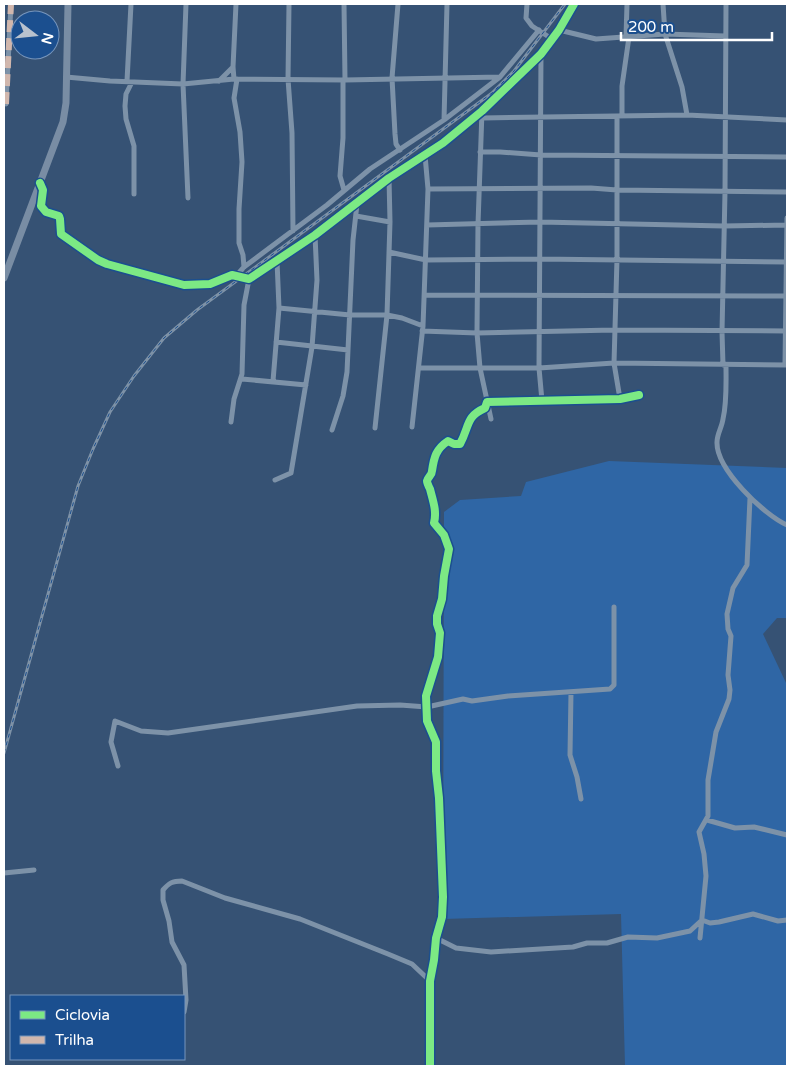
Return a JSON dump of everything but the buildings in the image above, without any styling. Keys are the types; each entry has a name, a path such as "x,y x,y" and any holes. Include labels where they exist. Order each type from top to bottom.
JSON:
{"street":[{"path":"4,278 63,122 66,103 68,4"},
{"path":"131,4 129,81 125,106 126,119 134,146 134,194"},
{"path":"186,4 183,84 188,198"},
{"path":"236,4 233,67 236,79 235,104 240,132 242,162 239,243 244,267"},
{"path":"289,4 288,79 292,133 293,231"},
{"path":"344,4 343,138 340,176 344,190"},
{"path":"398,4 392,78 396,144 400,150"},
{"path":"444,120 447,4"},
{"path":"527,4 526,18 532,26 552,39"},
{"path":"231,422 234,399 242,379 244,305 249,279 315,235 358,204 389,178 425,156 482,114 541,54 559,30 574,4"},
{"path":"620,399 614,363 617,260 616,190 622,86 628,37 627,4"},
{"path":"663,4 665,34 682,87 687,115"},
{"path":"726,4 725,192 722,296 722,332 726,388 724,418 717,443 728,474 750,498 787,525"},
{"path":"4,10 11,7 6,104"},
{"path":"237,275 244,267 293,231 370,169 444,120 500,77 539,30"},
{"path":"559,30 596,38 665,34 725,36"},
{"path":"541,54 539,368 542,402"},
{"path":"219,81 233,67"},
{"path":"66,77 88,80 183,84 236,79 344,80 500,77"},
{"path":"482,114 541,117 687,115 787,120"},
{"path":"482,114 476,294 477,333 480,368 491,419"},
{"path":"480,152 541,155 787,157"},
{"path":"412,427 423,328 428,189 425,156"},
{"path":"375,428 387,315 390,222 389,178"},
{"path":"40,183 43,190 41,206 46,212 59,216 61,234 98,260 116,267 190,286 210,284 232,275 249,279"},
{"path":"428,189 591,188 787,192"},
{"path":"332,430 343,396 347,372 353,240 358,204"},
{"path":"356,216 390,222"},
{"path":"420,368 539,368 614,363 786,364 787,218"},
{"path":"427,226 540,222 724,226 787,225"},
{"path":"275,480 291,473 306,385 312,347 317,280 315,235"},
{"path":"389,252 426,260 539,259 787,262"},
{"path":"273,381 279,308 277,261"},
{"path":"424,295 787,296"},
{"path":"279,308 350,315 387,315 402,318 423,328 477,333 614,330 722,332 786,330"},
{"path":"276,342 348,350"},
{"path":"242,379 306,385"},
{"path":"487,402 620,399 639,395"},
{"path":"430,1066 430,981 436,938 442,917 443,897 436,742 427,720 426,696 438,657 440,633 436,624 442,599 449,549 444,535 434,523 436,508 427,482 432,472 432,460 442,445 448,441 460,444 475,412 486,408 487,402"},
{"path":"700,938 706,876 700,832 701,827 707,820 709,811 708,780 716,732 729,699 728,675 731,636 728,629 727,614 733,588 747,565 750,498"},
{"path":"118,766 111,742 115,721 141,731 168,733 357,706 400,705 427,707 463,699 472,701 508,696 610,689 614,685 614,607"},
{"path":"571,692 570,755 581,799"},
{"path":"707,820 735,828 754,827 787,835"},
{"path":"4,873 34,870"},
{"path":"185,1006 184,965 172,942 163,900 163,890 169,883 174,881 182,881 225,898 300,920 333,932 412,964 430,981"},
{"path":"702,920 710,923 719,922 753,914 778,921 787,920"},
{"path":"436,938 456,948 490,952 574,947 587,943 607,942 628,937 657,938 690,931 702,920"}],"shaded area":[{"path":"609,461 787,468 787,618 777,618 763,634 787,685 787,1066 625,1066 621,914 443,919 444,512 460,500 521,496 526,482"}],"railway":[{"path":"4,753 78,486 110,412 134,376 164,338 197,310 492,93 514,71 565,4"}],"marked path":[{"path":"6,104 11,4"}],"cycle path":[{"path":"40,183 43,190 41,206 46,212 59,216 61,234 98,260 184,285 210,284 232,275 249,279 315,235 389,178 443,143 482,111 541,54 559,30 574,4"},
{"path":"430,1066 430,981 436,938 442,917 443,897 436,742 427,721 426,696 438,657 440,633 437,616 442,599 449,549 444,535 434,523 434,506 427,481 432,472 438,450 448,441 460,444 471,419 485,408 487,402 620,399 639,395"}]}
